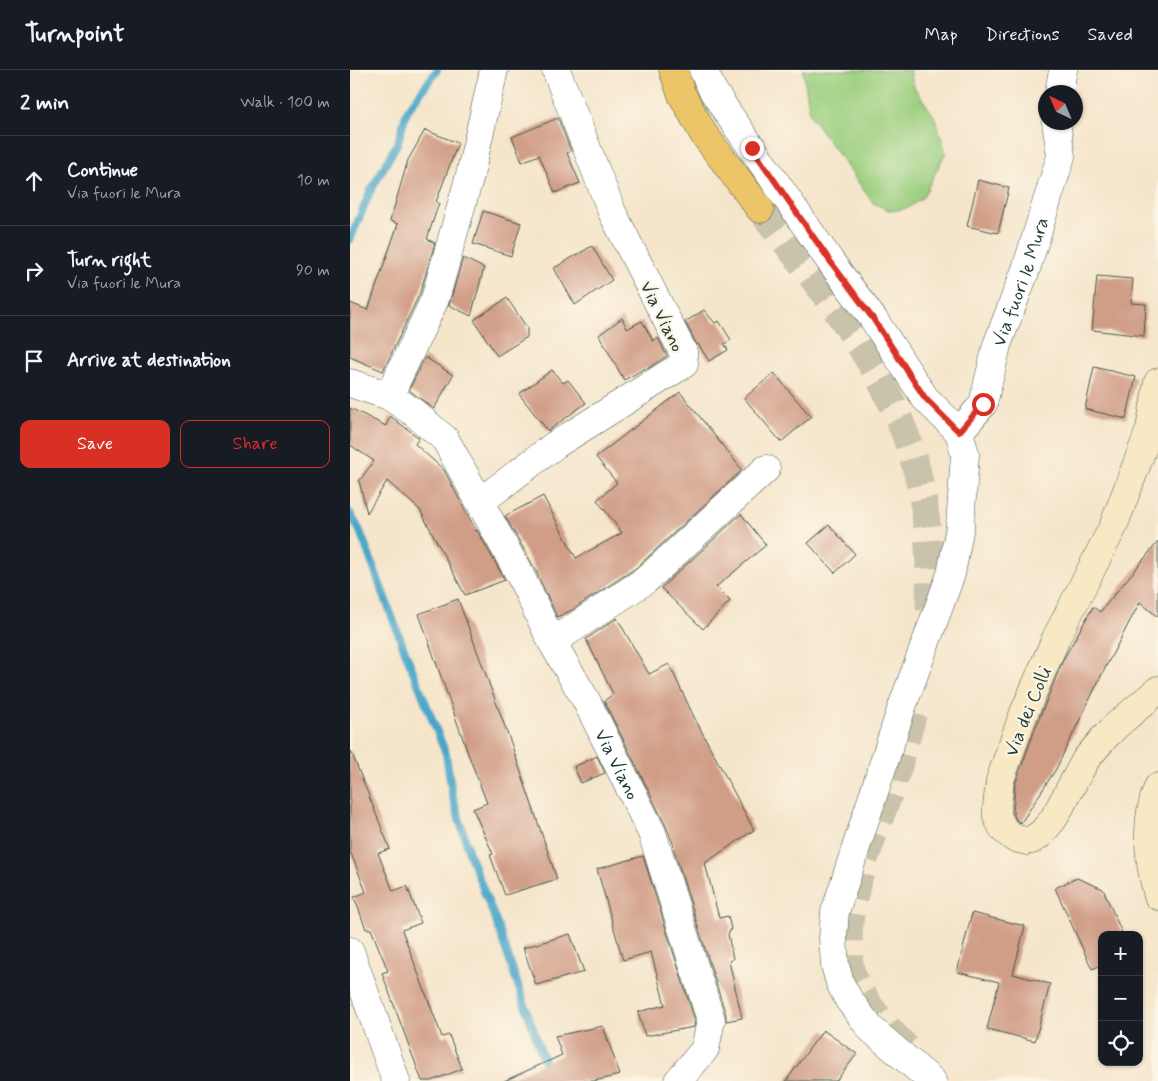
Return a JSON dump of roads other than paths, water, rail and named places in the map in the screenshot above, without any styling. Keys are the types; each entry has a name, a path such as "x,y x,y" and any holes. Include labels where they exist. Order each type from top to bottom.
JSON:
{"main road":[{"path":"673,70 682,95 703,133 760,208"}],"street":[{"path":"389,396 435,300 470,175 494,70"},
{"name":"Via Viano","path":"480,502 555,445 684,364 683,352 612,212 556,70"},
{"path":"703,70 712,89 732,119 830,261 874,320 925,398 959,432 964,454 960,526 951,574 941,606 902,707 835,912 833,938 834,965 840,983 849,1000 872,1029 932,1081"},
{"path":"1060,85 1063,70"},
{"name":"Via fuori le Mura","path":"959,432 983,404 997,345 1026,268 1062,156 1057,130"},
{"name":"Via dei Colli","path":"1158,382 1150,428 1113,527 1056,638 1023,714 1000,780 997,813 999,823 1004,830 1014,838 1026,841 1042,834 1054,818 1086,759 1117,725 1158,690"},
{"name":"Via Viano","path":"350,383 389,396 413,412 445,439 521,577 552,642 587,702 652,833 711,1020 705,1050 678,1081"},
{"path":"552,642 646,580 766,469"},
{"path":"1158,787 1154,797 1148,830 1152,872 1158,896"},
{"path":"350,951 396,1081"},
{"name":"Via Viano","path":"706,1044 707,1081"}],"waterway":[{"path":"350,240 370,192 398,142 407,111 437,70"},
{"path":"350,513 360,531 446,754 452,794 470,856 497,924 551,1081"}],"tunnel":[{"path":"760,209 853,334 891,402 907,438 918,475 925,512 930,569 929,626"},
{"path":"907,1048 890,1031 866,1001 854,979 849,964 849,930 857,884 899,765 914,710"}]}
